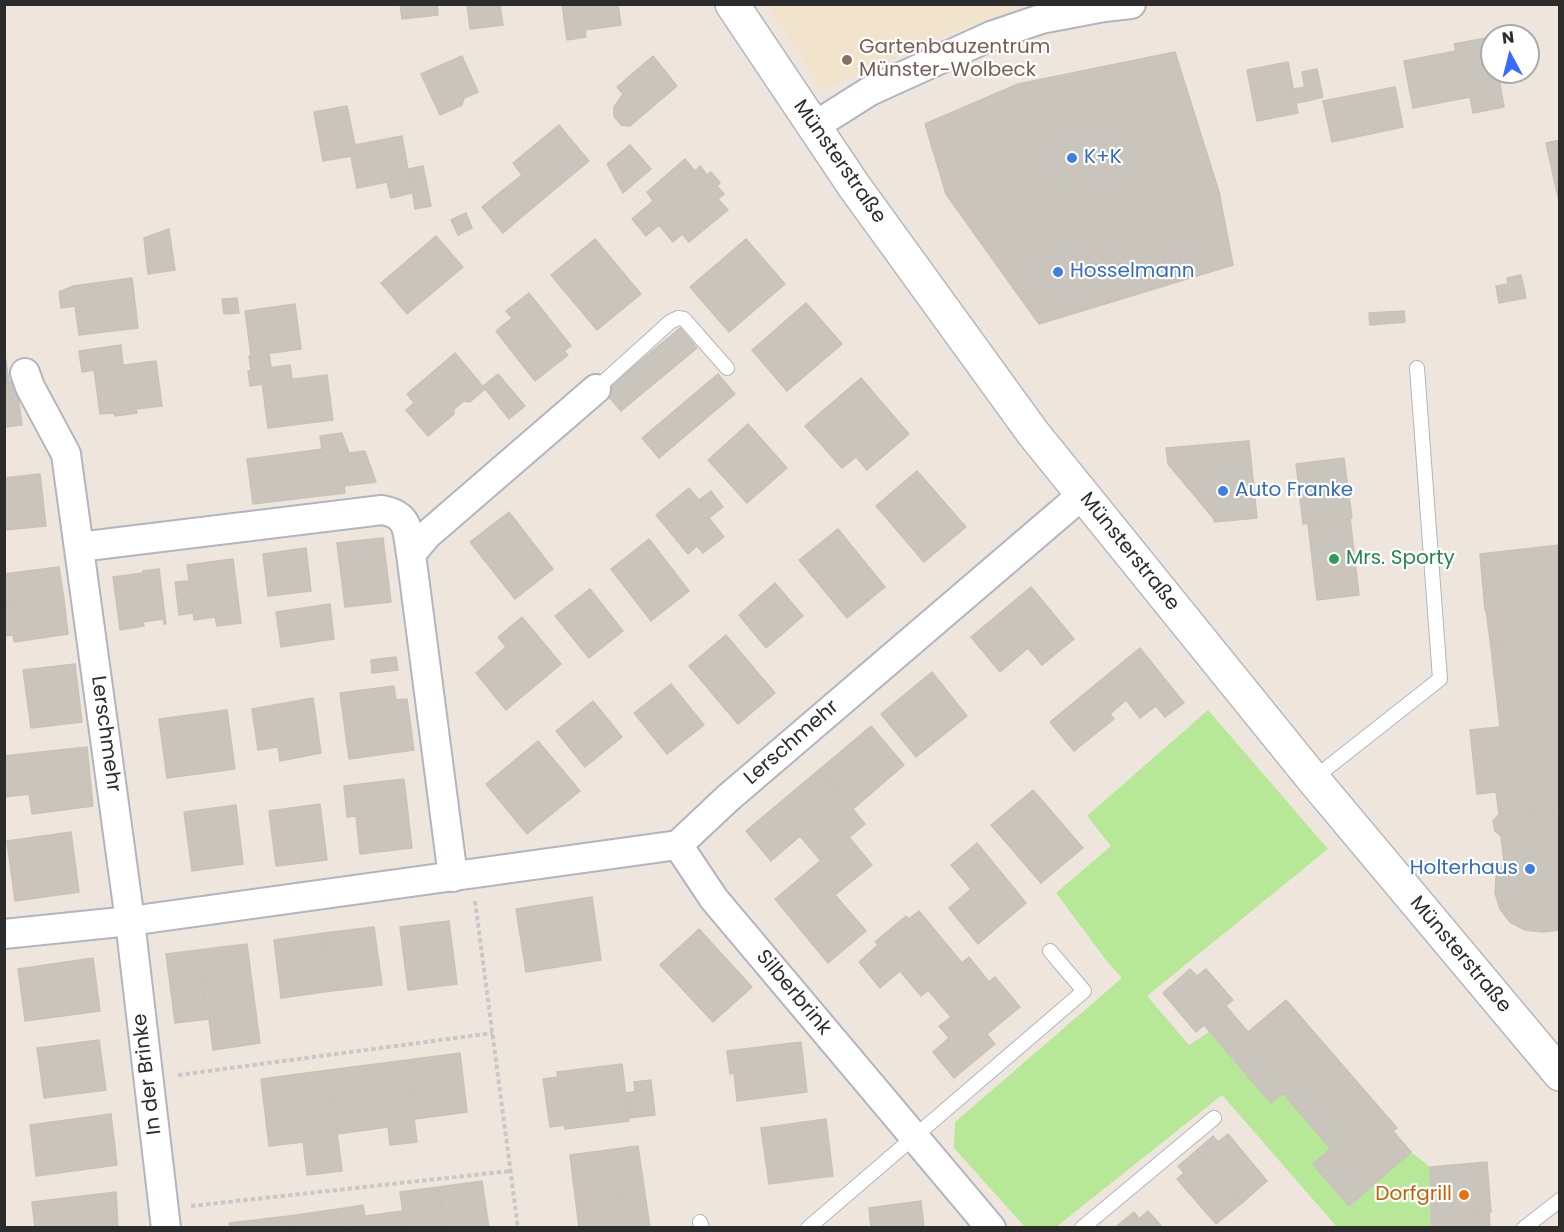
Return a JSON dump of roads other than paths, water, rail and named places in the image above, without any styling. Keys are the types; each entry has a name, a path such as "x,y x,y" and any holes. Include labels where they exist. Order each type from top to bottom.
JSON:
{"street":[{"name":"Münsterstraße","path":"732,4 813,127 1012,405 1082,495 1313,779 1560,1074"},
{"path":"813,127 870,91 991,36 1041,19 1131,4"},
{"name":"Lerschmehr","path":"25,374 66,454 130,921"},
{"path":"411,554 428,535 596,389"},
{"name":"Lerschmehr","path":"678,845 728,798 1082,495"},
{"path":"79,547 382,510 393,512 401,517 406,526 411,554 462,875"},
{"path":"4,934 130,921 678,845"},
{"name":"Silberbrink","path":"678,845 714,899 991,1227"},
{"name":"In der Brinke","path":"130,921 165,1218"}],"lane":[{"path":"596,389 670,322 678,318 684,319 727,368"},
{"path":"1313,779 1440,679 1417,368"},
{"path":"808,1227 1084,991 1050,951"},
{"path":"1082,1227 1214,1118"},
{"path":"1524,1227 1560,1200"}],"place":[{"name":"Gartenbauzentrum Münster-Wolbeck","path":"847,60"},
{"name":"K+K","path":"1072,158"},
{"name":"Hosselmann","path":"1058,272"},
{"name":"Auto Franke","path":"1223,491"},
{"name":"Mrs. Sporty","path":"1334,559"},
{"name":"Holterhaus","path":"1530,869"},
{"name":"Dorfgrill","path":"1464,1195"}]}
